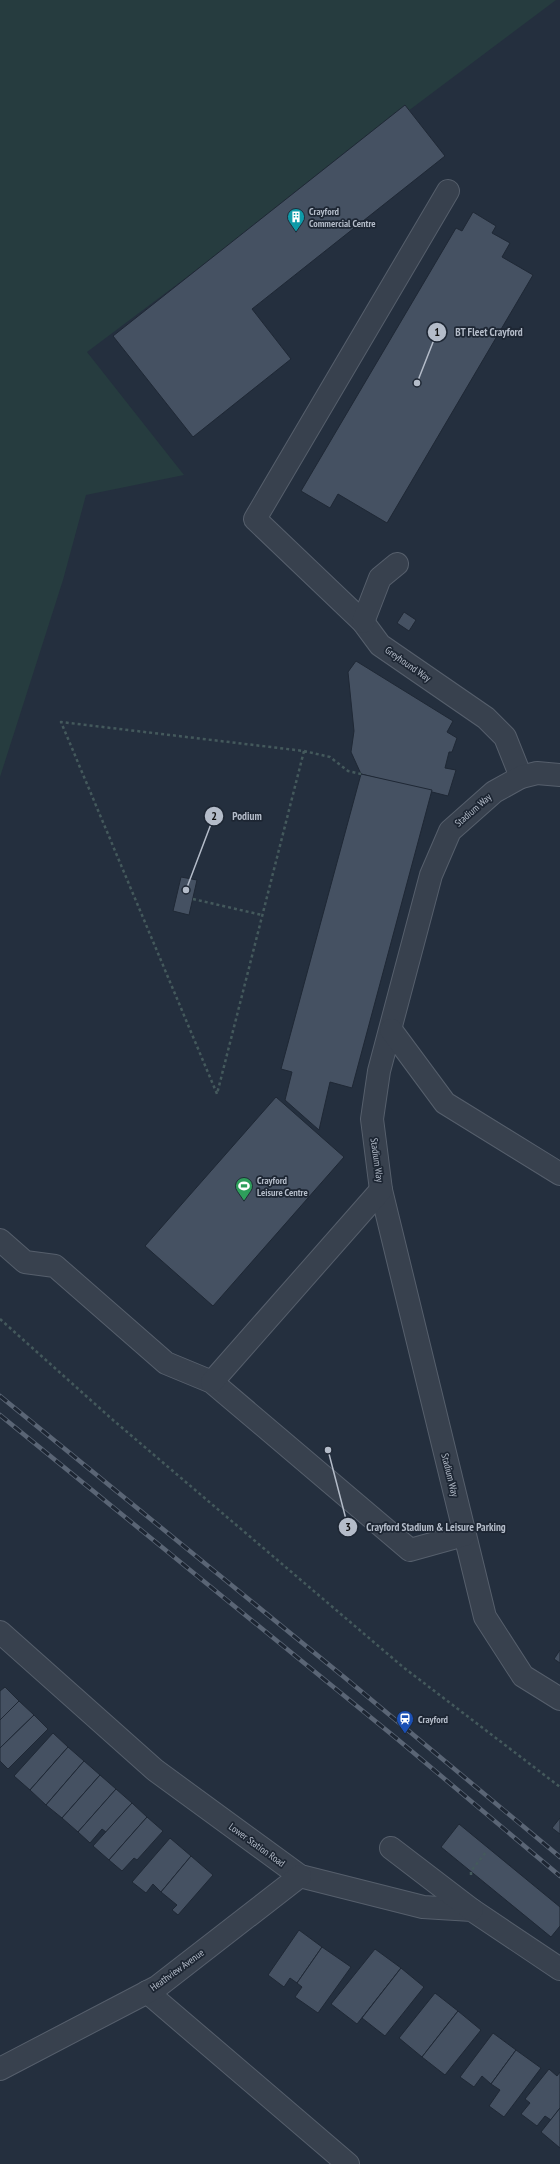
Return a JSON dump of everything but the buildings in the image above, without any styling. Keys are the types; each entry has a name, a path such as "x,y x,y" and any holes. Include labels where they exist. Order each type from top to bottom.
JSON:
{"street":[{"name":"Greyhound Way","path":"448,191 255,519 363,622 380,645 486,718 505,737 521,777"},
{"path":"363,622 380,578 397,564"},
{"name":"Stadium Way","path":"560,775 537,773 521,777 494,792 450,830 432,876 379,1070 372,1119 382,1190 485,1617 524,1676 560,1699"},
{"path":"391,1030 445,1104 560,1174"},
{"path":"212,1382 382,1190"},
{"path":"0,1240 25,1262 55,1266 166,1364 212,1382 410,1550 464,1535"},
{"name":"Lower Station Road","path":"0,1632 155,1770 300,1876 423,1908 472,1910"},
{"path":"391,1848 472,1910 560,1969"},
{"name":"Heathview Avenue","path":"0,2069 157,1987 300,1876"},
{"path":"147,1992 348,2164"}],"path":[{"path":"304,751 217,1094 61,722 304,751 330,757 348,771 361,774"},
{"path":"193,899 262,915"},
{"path":"0,1319 113,1420 403,1667 560,1787"}],"green space":[{"path":"0,0 556,0 87,352 184,475 86,495 63,580 0,777"}],"railway":[{"path":"0,1396 344,1677 560,1857"},
{"path":"0,1415 396,1738 560,1876"}],"place":[{"name":"Crayford Commercial Centre","path":"296,232"},
{"name":"BT Fleet Crayford","path":"417,383"},
{"name":"Podium","path":"186,890"},
{"name":"Crayford Leisure Centre","path":"244,1201"},
{"name":"Crayford Stadium & Leisure Parking","path":"328,1450"},
{"name":"Crayford","path":"405,1734"}]}
